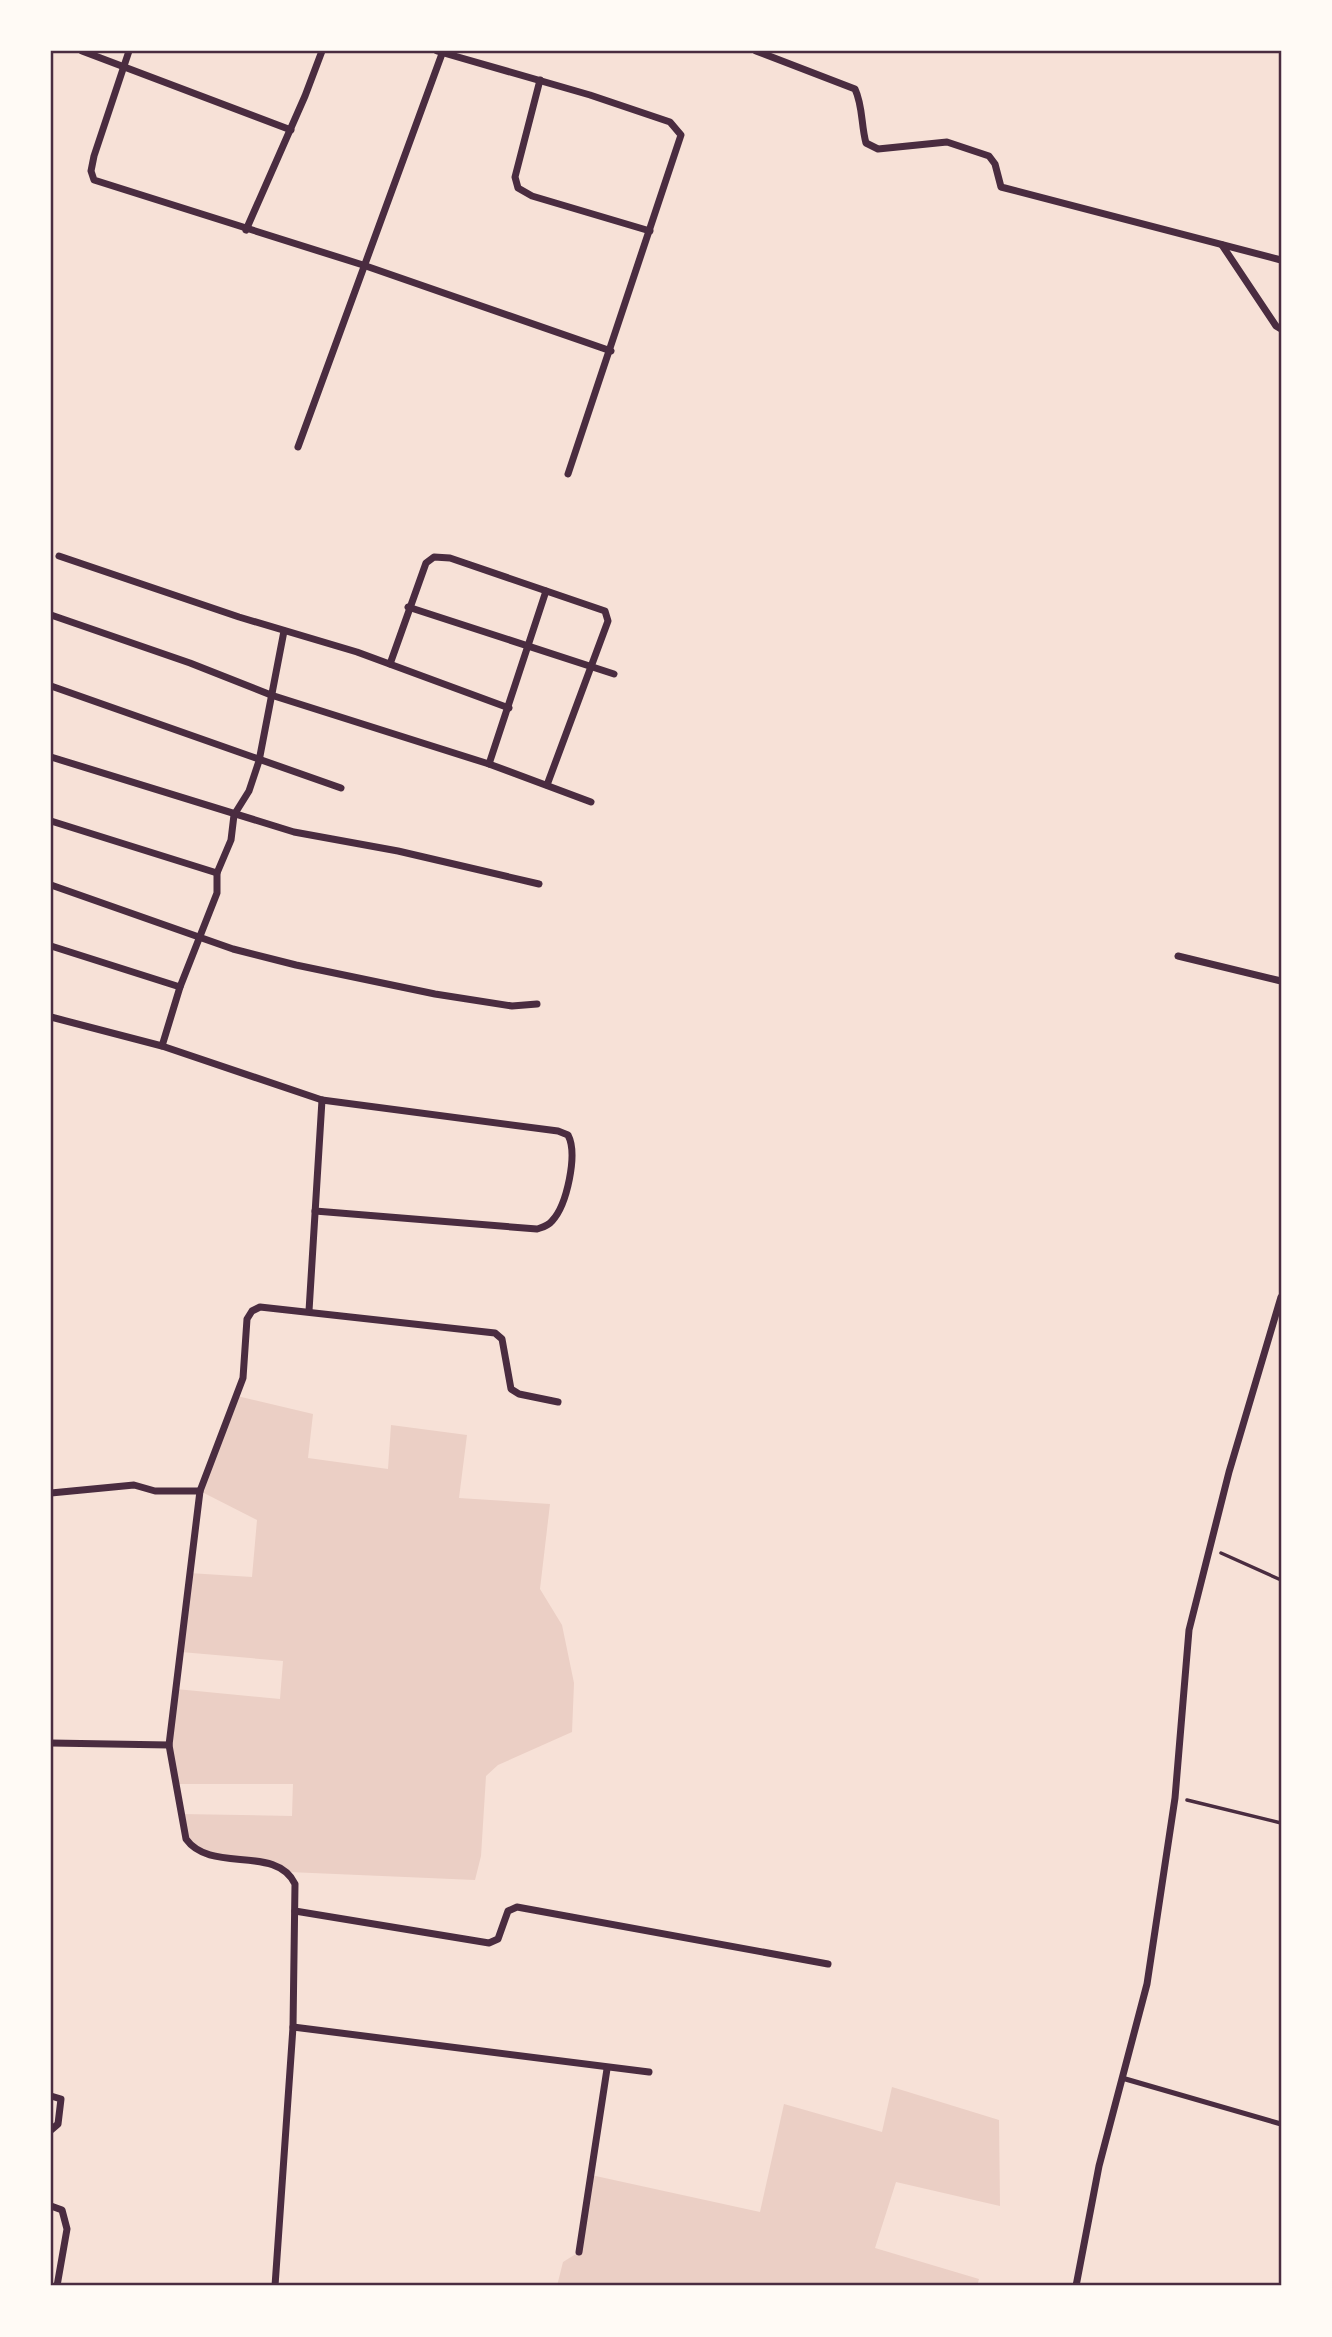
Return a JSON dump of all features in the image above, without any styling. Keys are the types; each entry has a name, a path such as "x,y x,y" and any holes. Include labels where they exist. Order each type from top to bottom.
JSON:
{"street":[{"path":"82,51 291,130"},
{"path":"129,51 94,156 91,171 94,180 363,265 611,351"},
{"path":"246,230 291,130 321,51"},
{"path":"298,447 441,51 590,94 677,128 681,135 568,474"},
{"path":"756,51 855,89 860,100 866,143 878,149 947,142 989,156 995,164 1001,187 1281,260"},
{"path":"540,80 515,177 518,188 531,196 649,231"},
{"path":"1222,244 1276,326 1281,329"},
{"path":"59,556 390,664 509,708"},
{"path":"390,664 408,607 426,563 434,557 450,558 605,611 608,616 547,785"},
{"path":"489,764 546,591"},
{"path":"408,607 614,674"},
{"path":"51,615 190,663 271,695 489,764 590,802"},
{"path":"162,1046 180,987 217,893 218,873 231,840 234,815 249,791 259,761 284,631"},
{"path":"51,686 341,788"},
{"path":"51,757 294,832 398,850 539,884"},
{"path":"51,821 218,873"},
{"path":"51,885 233,949 368,982 512,1006 537,1004"},
{"path":"51,946 180,987"},
{"path":"1178,956 1281,981"},
{"path":"51,1017 69,1024 162,1046 322,1100 558,1131 568,1135 574,1146 561,1206 554,1220 537,1229 315,1211"},
{"path":"309,1311 322,1100"},
{"path":"1076,2286 1099,2166 1147,1984 1175,1798 1189,1630 1209,1548 1281,1297"},
{"path":"275,2286 293,2027 295,1884 289,1872 273,1865 194,1851 186,1839 169,1745 200,1491 243,1378 247,1319 252,1311 260,1307 495,1333 502,1339 511,1389 519,1394 558,1402"},
{"path":"51,1493 135,1485 155,1491 200,1491"},
{"path":"51,1743 169,1745"},
{"path":"295,1911 489,1943 498,1939 508,1911 517,1907 828,1964"},
{"path":"293,2027 607,2069 649,2072"},
{"path":"579,2252 607,2069"},
{"path":"51,2096 61,2099 58,2124 51,2130"},
{"path":"51,2206 62,2210 67,2229 57,2286"}],"lane":[{"path":"1122,2078 1281,2124"}],"path":[{"path":"1209,1548 1281,1580"},
{"path":"1175,1798 1281,1823"}],"shaded area":[{"path":"237,1396 313,1414 308,1458 388,1469 391,1425 467,1435 459,1498 550,1504 540,1589 562,1625 574,1683 572,1732 498,1765 486,1776 481,1856 475,1880 289,1872 273,1865 206,1855 186,1839 182,1814 292,1816 293,1784 176,1784 169,1745 176,1689 280,1699 283,1661 181,1652 189,1573 252,1577 257,1520 200,1491"},
{"path":"892,2087 999,2120 1000,2206 896,2182 875,2248 979,2279 977,2286 557,2286 563,2262 579,2252 591,2175 760,2212 784,2104 882,2132"}]}
